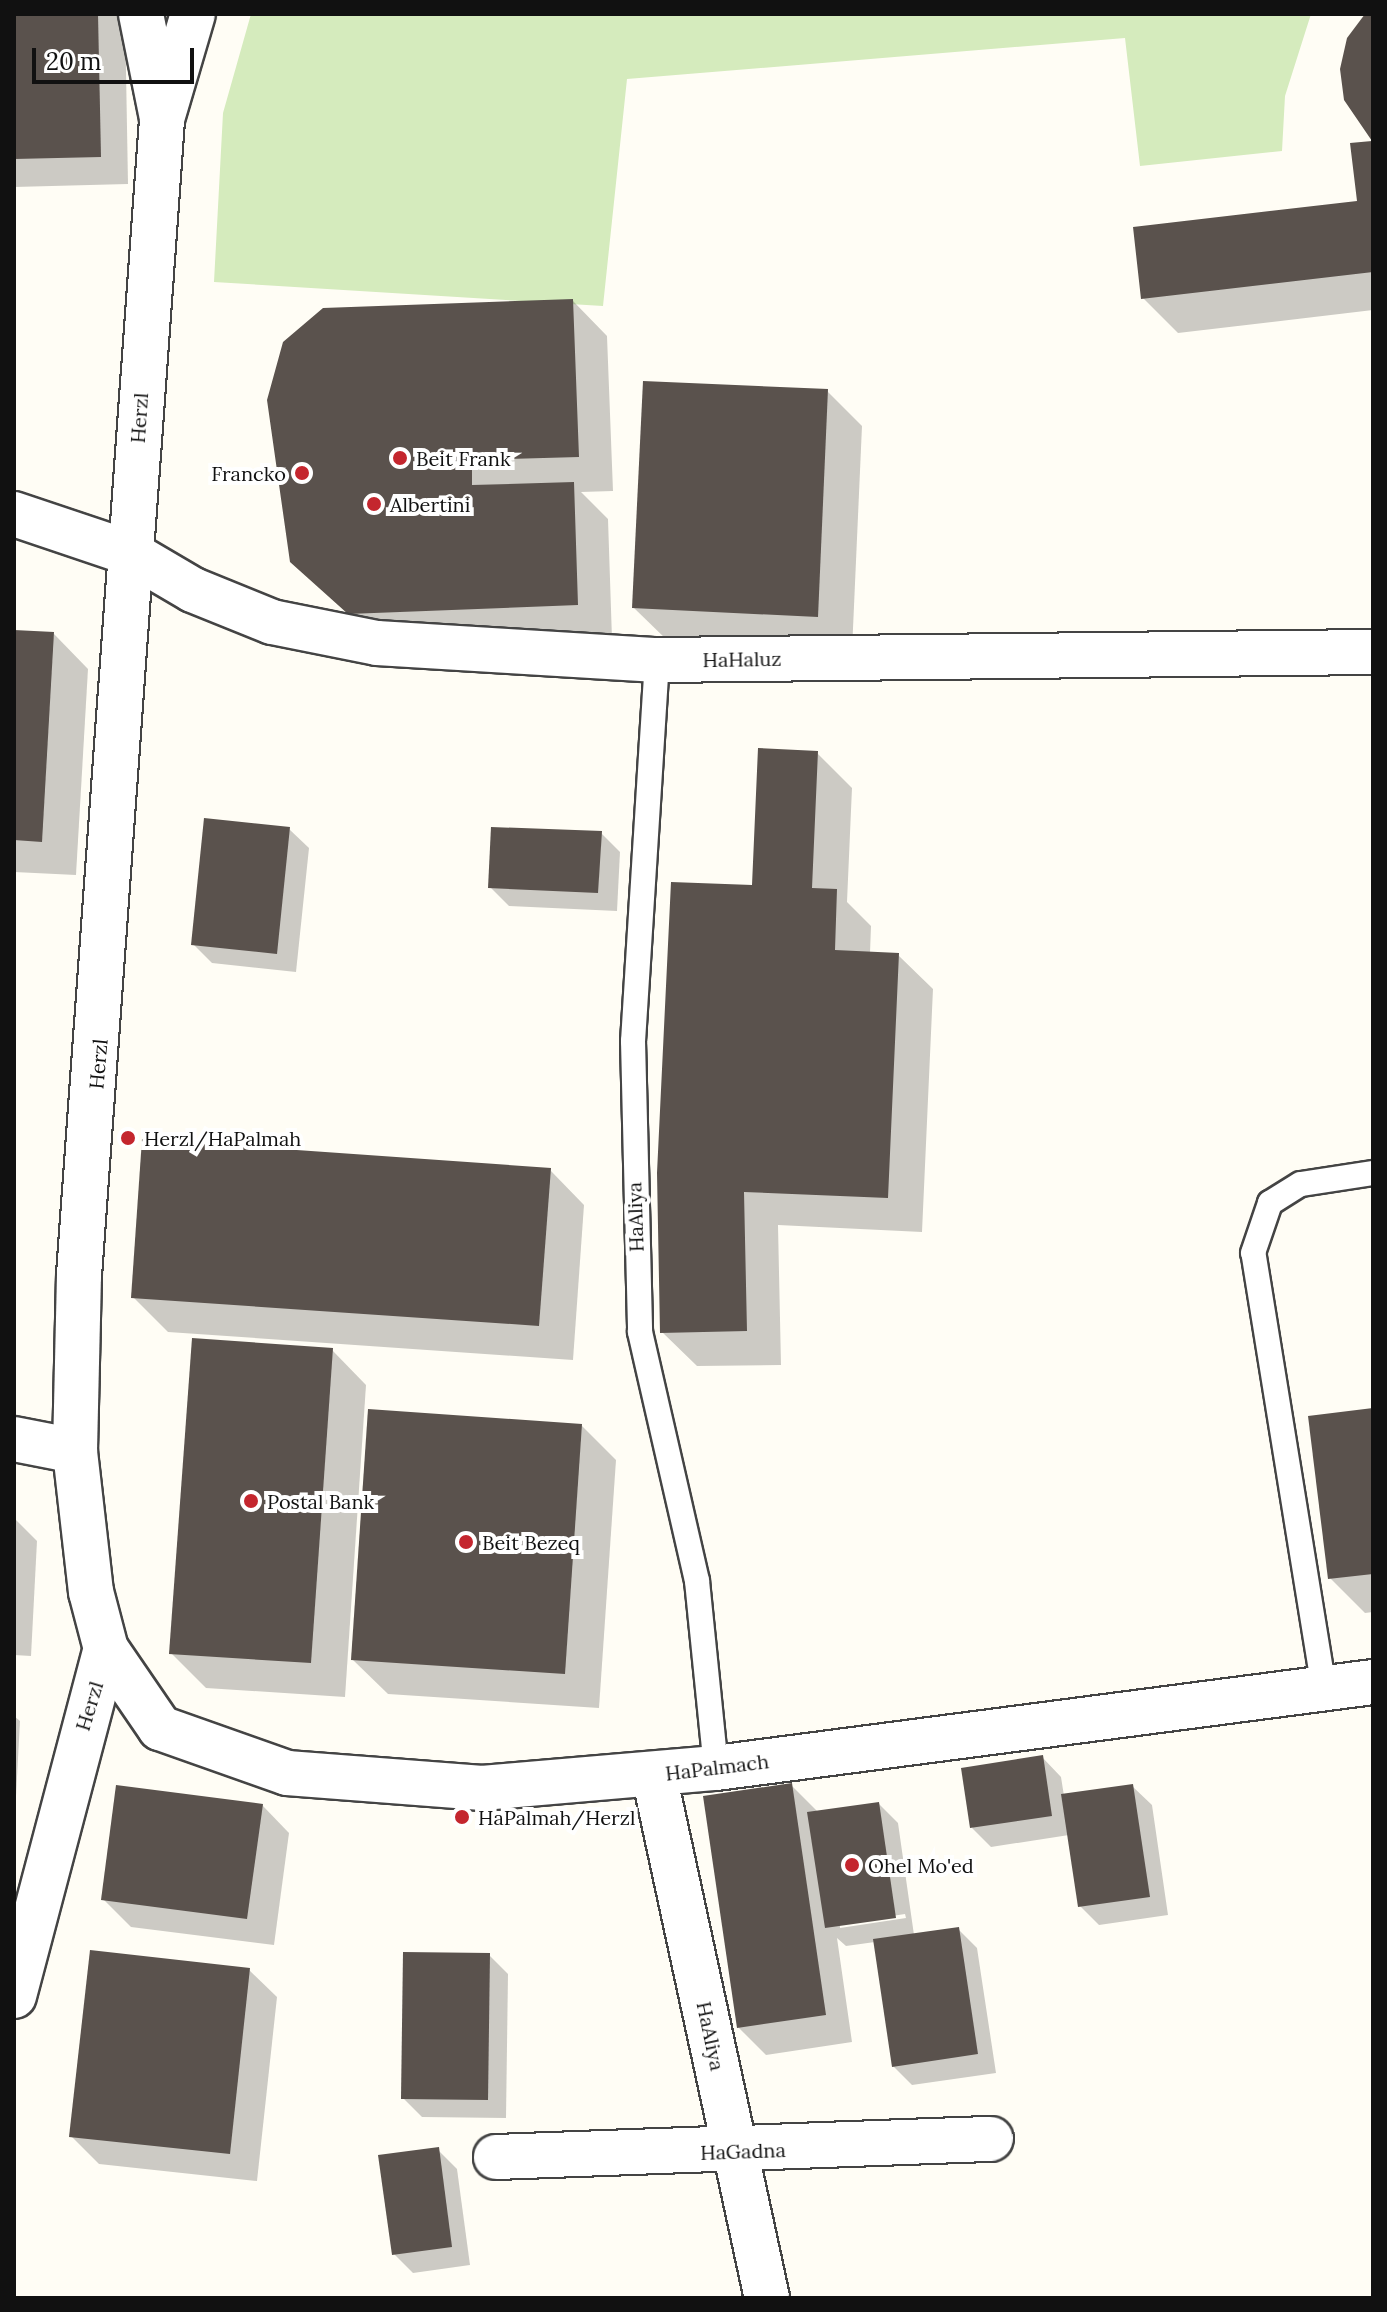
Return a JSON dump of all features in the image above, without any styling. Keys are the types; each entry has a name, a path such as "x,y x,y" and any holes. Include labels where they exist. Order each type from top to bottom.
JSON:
{"street":[{"name":"Herzl","path":"141,14 162,119"},
{"name":"Herzl","path":"14,1996 106,1649 91,1592 75,1451 79,1275 162,119 193,14"},
{"name":"HaHaluz","path":"14,514 130,553 193,590 272,622 377,643 657,660 1373,652"},
{"path":"14,1439 75,1451"},
{"path":"14,1458 75,1451"},
{"name":"HaPalmach","path":"106,1649 160,1728 287,1773 482,1788 716,1768 1373,1682"},
{"name":"HaAliya","path":"654,1775 767,2298"},
{"name":"HaGadna","path":"496,2157 736,2152 991,2139"}],"lane":[{"name":"HaAliya","path":"657,660 633,1041 640,1332 697,1581 716,1768"},
{"path":"1324,1689 1253,1253 1270,1203 1301,1184 1373,1173"}],"green space":[{"path":"251,14 1311,14 1285,96 1282,151 1140,166 1125,38 627,79 603,306 214,282 223,113"}],"building":[{"path":"14,14 98,14 101,157 14,159"},
{"path":"1365,14 1373,14 1373,272 1141,299 1133,227 1357,201 1350,143 1372,141 1344,100 1340,69 1347,38"},
{"name":"Beit Frank","path":"573,299 579,457 472,460 472,485 574,482 578,605 348,614 290,562 267,400 283,342 323,308"},
{"path":"643,381 828,389 818,617 632,608"},
{"path":"14,630 54,632 42,842 14,840"},
{"path":"758,748 818,751 812,888 837,889 835,950 899,953 888,1198 744,1192 747,1331 660,1333 657,1173 671,882 752,885"},
{"path":"204,818 290,827 277,954 191,945"},
{"path":"491,827 602,831 598,893 488,888"},
{"path":"142,1139 551,1168 539,1326 131,1298"},
{"name":"Postal Bank","path":"192,1338 333,1348 311,1663 169,1654"},
{"path":"1373,1408 1373,1574 1328,1579 1308,1416"},
{"name":"Beit Bezeq","path":"368,1409 582,1424 565,1674 351,1660"},
{"path":"1043,1755 1052,1816 970,1828 961,1768"},
{"path":"792,1783 826,2015 737,2028 703,1796"},
{"path":"1133,1784 1150,1897 1078,1907 1061,1794"},
{"path":"116,1785 263,1804 247,1919 101,1900"},
{"name":"Ohel Mo'ed","path":"879,1802 896,1918 825,1928 807,1812"},
{"path":"959,1927 978,2054 892,2067 873,1939"},
{"path":"90,1950 250,1968 230,2154 69,2137"},
{"path":"403,1952 490,1953 488,2100 401,2099"},
{"path":"439,2147 452,2247 392,2255 378,2155"}],"place":[{"name":"Beit Frank","path":"400,458"},
{"name":"Francko","path":"302,473"},
{"name":"Albertini","path":"374,504"},
{"name":"Herzl/HaPalmah","path":"128,1138"},
{"name":"Postal Bank","path":"251,1501"},
{"name":"Beit Bezeq","path":"466,1542"},
{"name":"HaPalmah/Herzl","path":"462,1817"},
{"name":"Ohel Mo'ed","path":"852,1865"}]}
